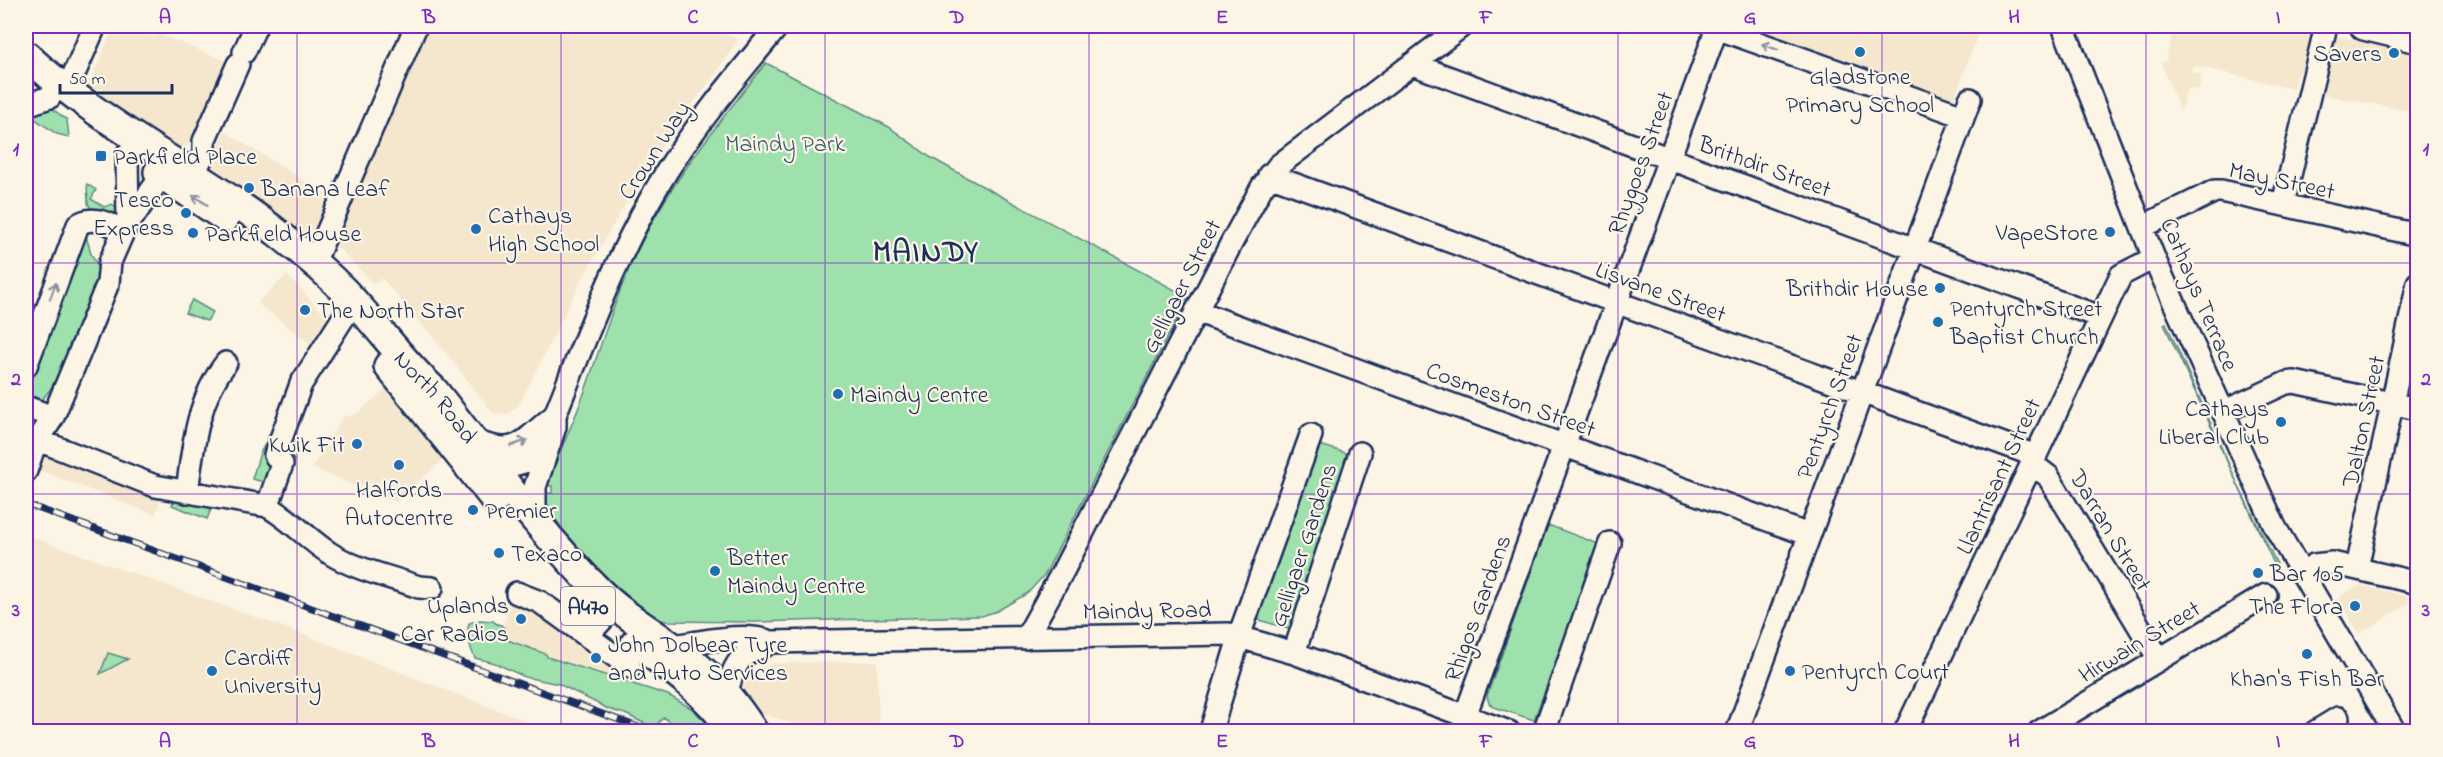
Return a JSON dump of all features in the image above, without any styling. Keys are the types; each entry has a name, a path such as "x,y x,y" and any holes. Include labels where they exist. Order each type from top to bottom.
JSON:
{"main road":[{"path":"2364,26 2418,39"},
{"name":"North Road","path":"26,55 47,97"},
{"name":"North Road","path":"26,78 47,97 103,117 292,264 345,315 469,450 493,468 581,573 614,605 704,670 727,693 754,732"},
{"name":"North Road","path":"161,164 250,212 314,263 361,309 412,371 433,389 469,450 540,556 595,627 689,683 721,714 733,731"}],"street":[{"path":"47,97 95,26"},
{"path":"127,226 130,198 161,164 204,153 204,141 256,26"},
{"path":"314,263 416,26"},
{"name":"Crown Way","path":"469,450 518,445 536,434 555,415 623,251 667,172 711,109 778,26"},
{"name":"Gelligaer Street","path":"1026,638 1232,242 1269,176 1279,165 1462,26"},
{"name":"Cathays Terrace","path":"2063,26 2154,258 2275,527 2395,732"},
{"path":"2283,204 2326,26"},
{"name":"Pentyrch Street","path":"1714,27 1966,107 1737,732"},
{"name":"Rhygoes Street","path":"1537,518 1670,159 1714,27"},
{"name":"Brithdir Street","path":"1412,64 2100,317"},
{"path":"26,471 38,440 53,417 108,283 110,262 161,164"},
{"name":"Lisvane Street","path":"1269,176 1862,392 2034,460"},
{"name":"May Street","path":"2142,227 2215,191 2418,235"},
{"path":"26,366 78,225 86,220 94,220 127,226"},
{"name":"Llantrisant Street","path":"1905,732 2121,275 2154,258"},
{"name":"Dalton Street","path":"2357,568 2418,283"},
{"name":"Cosmeston Street","path":"1196,311 1809,535"},
{"path":"270,499 282,464 275,455 294,397 345,315"},
{"path":"187,492 198,420 214,377 226,363"},
{"path":"2223,412 2286,383 2294,382 2418,409"},
{"path":"26,406 53,417"},
{"name":"Crown Way","path":"540,526 535,508 534,487 546,458 546,451 555,427 555,415"},
{"name":"Gelligaer Gardens","path":"1212,727 1243,625 1311,435"},
{"path":"38,440 147,484 267,506 280,513 319,546 339,558 419,587 432,588"},
{"path":"493,468 522,463 546,451"},
{"name":"Gelligaer Gardens","path":"1294,653 1360,453"},
{"name":"Darran Street","path":"2034,460 2048,476 2159,659"},
{"name":"Rhigos Gardens","path":"1465,716 1537,518"},
{"path":"1544,732 1610,543"},
{"path":"2301,573 2314,565 2327,563 2357,568 2418,584"},
{"path":"517,593 595,627 630,667"},
{"name":"Hirwain Street","path":"2039,732 2266,595"},
{"name":"Maindy Road","path":"672,646 714,639 762,638 770,642 1218,634 1241,637 1294,653 1509,732"},
{"name":"Maindy Road","path":"727,693 731,674 739,660 770,642"},
{"path":"2314,732 2338,718"}],"shaded area":[{"path":"114,26 130,26 155,37 157,33 226,61 184,154 87,88"},
{"name":"Cathays High School","path":"430,26 707,26 738,39 719,69 647,166 584,276 519,405 510,413 503,415 493,413 382,278 374,284 335,245"},
{"path":"1774,26 1981,26 1954,99 1771,33"},
{"path":"2171,26 2299,26 2312,29 2302,70 2297,73 2293,89 2193,65 2191,72 2202,75 2199,90 2187,88 2180,112 2161,63 2166,61 2172,33 2170,32"},
{"path":"2337,36 2417,55 2417,112 2323,95"},
{"path":"224,131 327,195 312,235 306,242 210,168"},
{"path":"287,275 328,318 328,323 314,347 257,303"},
{"path":"389,386 444,459 396,502 312,468 343,417 357,414"},
{"path":"44,452 160,501 155,515 36,469"},
{"name":"Cardiff University","path":"26,535 289,629 552,731 26,732"},
{"path":"2360,585 2409,597 2408,604 2359,634 2340,602 2341,596"},
{"path":"511,602 536,611 631,675 617,685 498,642"},
{"path":"877,661 879,731 815,731 770,716 759,715 742,687 756,672 773,663"}],"green space":[{"name":"Maindy Centre","path":"766,63 889,127 930,157 1188,297 1045,574 1028,593 997,611 982,616 755,622 666,621 651,615 633,603 594,567 576,547 549,508 544,493 552,493 552,486 546,485 547,480 577,411 617,299 639,247 666,198 714,129"},
{"path":"50,107 67,120 69,137 57,134 26,113"},
{"path":"87,184 96,190 91,199 104,207 112,204 124,213 116,217 92,211 88,203"},
{"path":"84,228 91,254 100,269 63,365 55,382 37,403 29,400 26,390"},
{"path":"192,300 213,312 207,321 185,313"},
{"path":"2166,323 2239,487 2277,564 2275,566 2164,324"},
{"path":"269,437 275,438 275,467 268,483 252,479 260,453"},
{"path":"1317,444 1352,455 1292,630 1256,619"},
{"path":"174,500 212,507 207,519 172,505"},
{"path":"1548,525 1596,543 1598,547 1534,720 1494,707 1489,703 1487,696"},
{"path":"480,620 493,621 501,625 505,629 502,638 546,654 547,657 668,695 691,708 716,731 688,724 674,724 664,717 656,725 648,725 608,709 559,684 525,677 495,663 475,658 469,641 468,627 469,623"},
{"path":"108,653 128,659 100,674"}],"railway":[{"path":"26,504 652,732"}],"place":[{"name":"Gladstone Primary School","path":"1860,52"},
{"name":"Savers","path":"2394,53"},
{"name":"Parkfield Place","path":"101,156"},
{"name":"Banana Leaf","path":"249,188"},
{"name":"Tesco Express","path":"186,213"},
{"name":"Cathays High School","path":"476,229"},
{"name":"VapeStore","path":"2110,232"},
{"name":"Parkfield House","path":"193,233"},
{"name":"Brithdir House","path":"1940,288"},
{"name":"The North Star","path":"305,310"},
{"name":"Pentyrch Street Baptist Church","path":"1938,322"},
{"name":"Maindy Centre","path":"838,394"},
{"name":"Cathays Liberal Club","path":"2281,422"},
{"name":"Kwik Fit","path":"357,444"},
{"name":"Halfords Autocentre","path":"399,465"},
{"name":"Premier","path":"473,510"},
{"name":"Texaco","path":"499,553"},
{"name":"Better Maindy Centre","path":"715,571"},
{"name":"Bar 105","path":"2258,573"},
{"name":"The Flora","path":"2355,606"},
{"name":"Uplands Car Radios","path":"521,619"},
{"name":"Khan's Fish Bar","path":"2307,654"},
{"name":"John Dolbear Tyre and Auto Services","path":"596,658"},
{"name":"Cardiff University","path":"212,671"},
{"name":"Pentyrch Court","path":"1790,671"}],"district":[{"name":"MAINDY","path":"926,251"}],"park label":[{"name":"Maindy Park","path":"785,143"}]}
